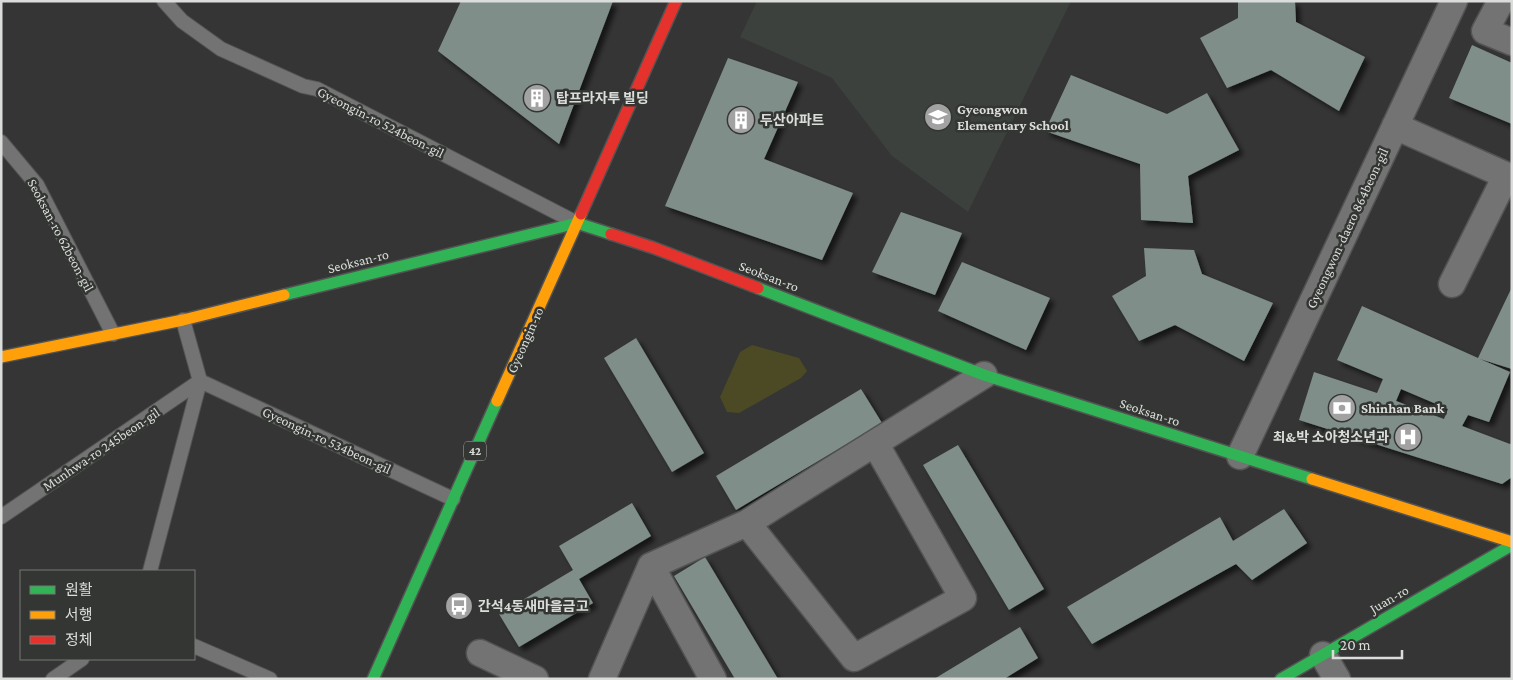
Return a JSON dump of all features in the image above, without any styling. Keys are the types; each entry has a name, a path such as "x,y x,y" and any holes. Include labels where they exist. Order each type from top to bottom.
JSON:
{"street":[{"name":"Gyeongin-ro","path":"373,679 676,1"},
{"name":"Gyeongwon-daero 864beon-gil","path":"1240,456 1454,1"},
{"path":"1501,1 1485,31 1512,42"},
{"path":"1395,126 1509,177 1452,284"},
{"name":"Seoksan-ro","path":"1,357 183,320 577,223 654,248 984,375 1512,543"},
{"path":"602,679 651,566 747,523 984,375"},
{"path":"747,523 854,658 963,598 875,443"},
{"name":"Juan-ro","path":"1281,679 1512,543"},
{"path":"651,566 713,679"},
{"path":"480,654 535,679"},
{"path":"1323,654 1337,679"}],"lane":[{"name":"Gyeongin-ro 524beon-gil","path":"164,1 182,21 222,49 303,86 317,89 577,223"},
{"name":"Seoksan-ro 62beon-gil","path":"1,142 37,184 113,334"},
{"path":"150,570 200,381 183,320"},
{"name":"Gyeongin-ro 534beon-gil","path":"200,381 453,499"},
{"name":"Munhwa-ro 245beon-gil","path":"1,517 200,381"},
{"path":"195,646 270,679"},
{"path":"53,679 81,660"}],"shaded area":[{"name":"Gyeongwon Elementary School","path":"757,1 1071,1 968,212 892,156 832,78 740,37"},
{"path":"752,345 799,358 807,371 801,378 739,413 727,412 720,397 740,352"}],"building":[{"name":"탑프라자투 빌딩","path":"461,1 613,1 559,144 438,51"},
{"path":"1238,1 1295,1 1296,22 1365,57 1339,111 1271,70 1227,88 1200,38 1238,18"},
{"path":"1472,45 1512,63 1512,124 1449,98"},
{"name":"두산아파트","path":"728,58 798,82 764,159 853,193 822,260 665,206"},
{"path":"1071,75 1167,114 1207,93 1239,150 1188,176 1193,223 1141,220 1140,164 1045,131"},
{"path":"901,212 962,233 935,295 872,272"},
{"path":"1144,248 1194,250 1202,274 1273,303 1244,361 1175,325 1139,341 1112,296 1146,276"},
{"path":"962,262 1050,298 1026,350 938,311"},
{"path":"1512,287 1512,369 1480,359 1510,372 1489,422 1468,415 1462,426 1510,444 1512,443 1512,477 1502,484 1299,420 1314,372 1377,393 1383,379 1337,360 1362,306 1478,358","holes":["1401,389 1448,409 1444,419 1396,401"]},
{"path":"636,338 704,453 672,472 604,358"},
{"path":"861,389 882,423 736,510 716,476"},
{"path":"958,445 1044,589 1009,610 923,465"},
{"path":"632,503 651,536 579,579 593,603 519,647 499,614 573,570 559,546"},
{"path":"1284,509 1307,543 1252,580 1236,564 1092,644 1067,607 1220,517 1233,541"},
{"path":"705,557 778,679 735,679 674,576"},
{"path":"1020,627 1038,658 1004,679 934,679"}],"traffic: fast":[{"path":"284,295 577,223 611,234"},
{"path":"758,288 984,375 1312,479"},
{"path":"373,679 497,401"},
{"path":"1281,679 1512,545"}],"traffic: slow":[{"path":"497,401 581,214"},
{"path":"1,357 183,320 284,295"},
{"path":"1312,479 1512,542"}],"traffic: jam":[{"path":"581,214 676,1"},
{"path":"611,234 654,248 758,288"}],"place":[{"name":"탑프라자투 빌딩","path":"537,98"},
{"name":"Gyeongwon Elementary School","path":"938,117"},
{"name":"두산아파트","path":"741,120"},
{"name":"Shinhan Bank","path":"1342,408"},
{"name":"최&박 소아청소년과","path":"1408,437"},
{"name":"간석4동새마을금고","path":"459,606"}]}
